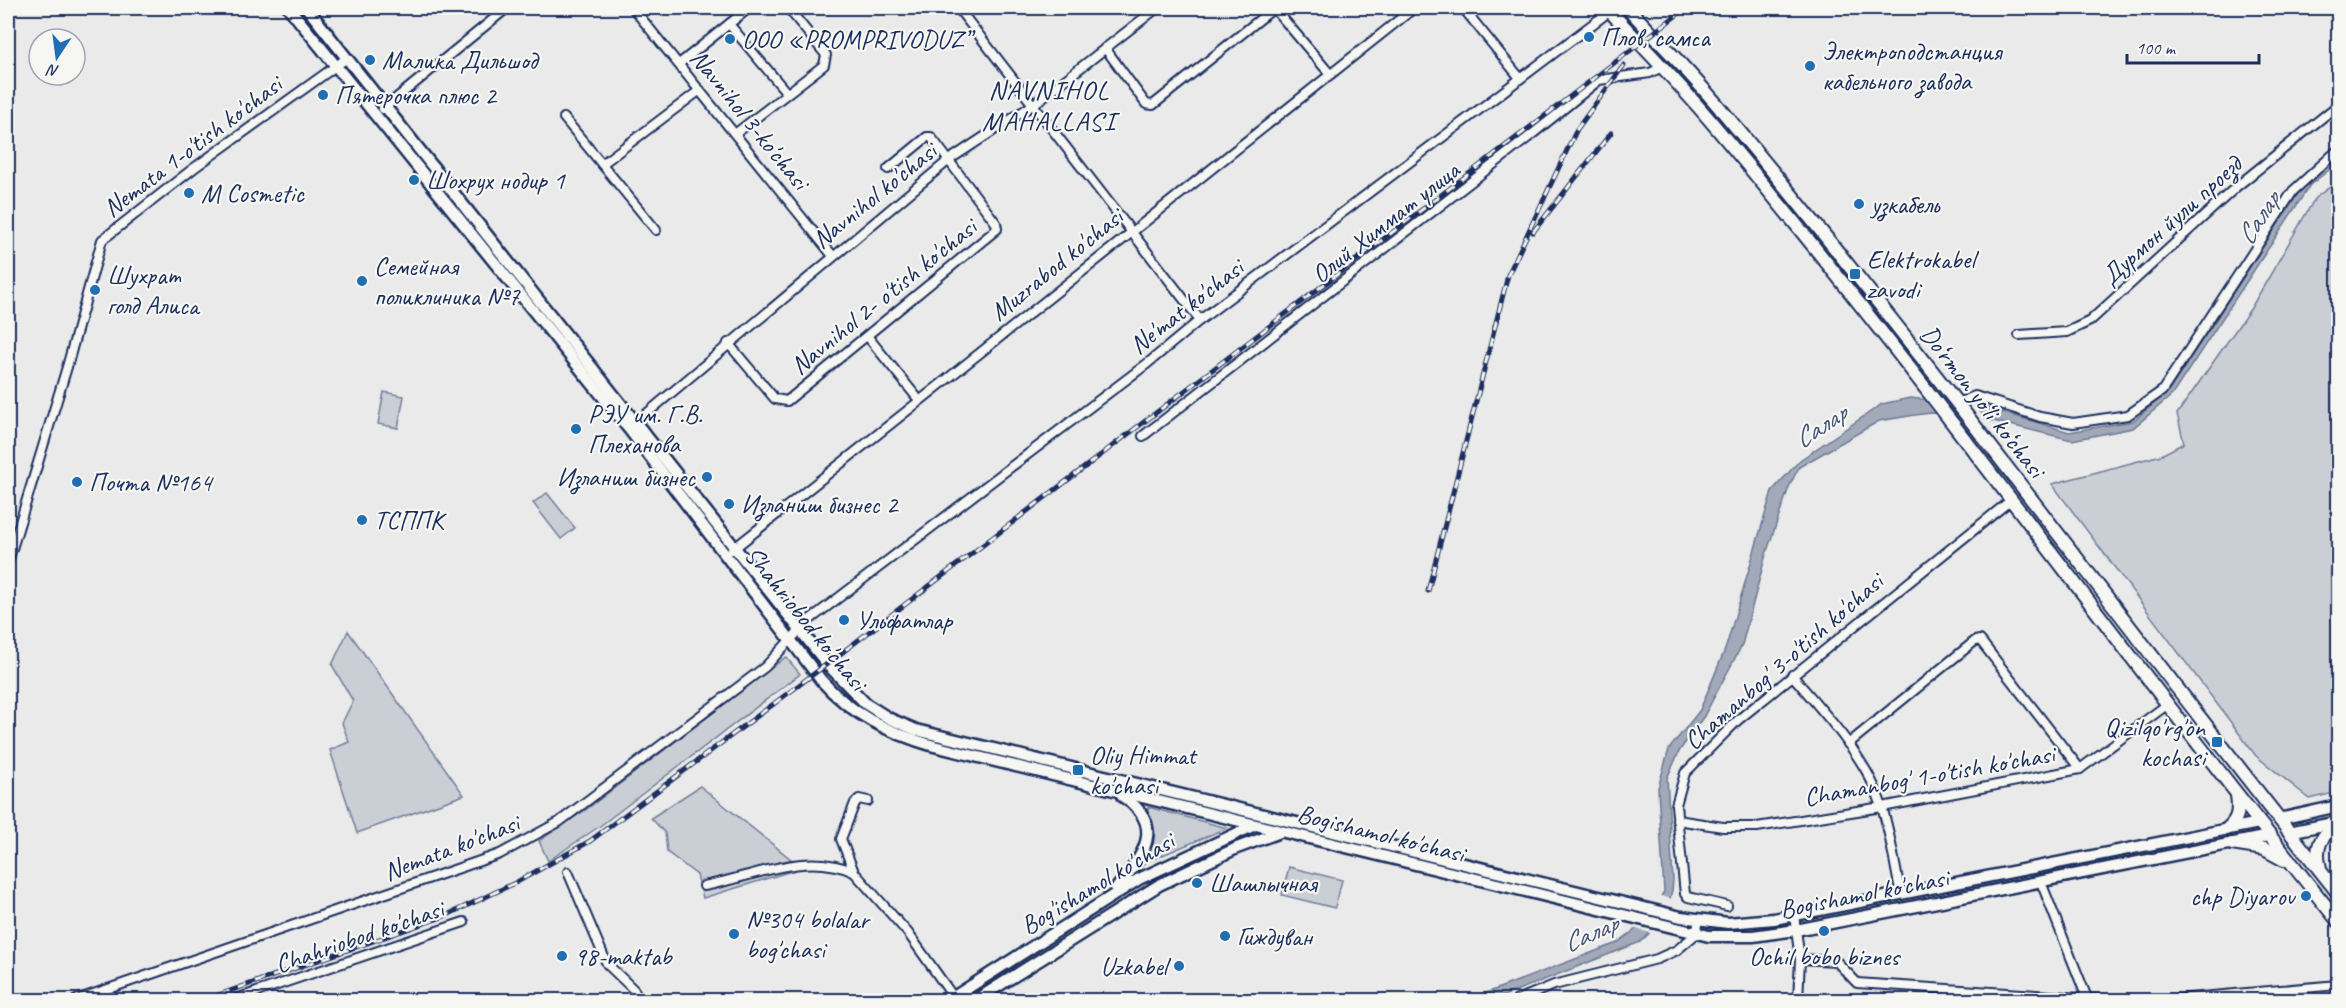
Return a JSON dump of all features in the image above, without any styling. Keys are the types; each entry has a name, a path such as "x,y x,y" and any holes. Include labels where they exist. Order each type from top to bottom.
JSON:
{"main road":[{"name":"Shahriobod ko'chasi","path":"289,8 855,694 899,723 951,739 1275,818"},
{"name":"Shahriobod ko'chasi","path":"307,8 386,106 633,426 726,555 841,701 878,725 934,746 1280,832"},
{"name":"Do‘rmon yo‘li ko‘chasi","path":"1609,9 1714,124 1911,369 2236,794 2338,921"},
{"name":"Do‘rmon yo‘li ko‘chasi","path":"1635,9 1724,112 1924,360 2338,893"},
{"path":"1882,333 1894,323"},
{"path":"1109,790 1138,808 1143,815 1148,835 1141,859 1112,895"},
{"path":"2227,829 2235,822 2238,814 2236,794"},
{"path":"1213,815 1216,804"},
{"name":"Bogishamol ko'chasi","path":"1275,818 1699,920 1743,922 1794,915 2338,806"},
{"name":"Bogishamol ko'chasi","path":"1275,818 1280,832 1678,930 1696,934 1741,936 1796,930 2338,823"},
{"name":"Bog'ishamol ko'chasi","path":"952,999 1112,895 1167,864 1275,818"},
{"path":"2321,872 2318,846 2328,831 2338,823"},
{"name":"Bog'ishamol ko'chasi","path":"976,1000 1179,874 1280,832"},
{"path":"1379,856 1382,844"},
{"path":"2232,844 2264,849 2294,867"},
{"path":"1038,943 1046,956"}],"street":[{"path":"375,115 507,8"},
{"name":"Navnihol 3-ko'chasi","path":"633,8 833,256"},
{"path":"679,64 749,8"},
{"path":"735,134 826,60 826,55 788,8"},
{"path":"958,8 1200,320"},
{"path":"1105,48 1146,104 1153,105 1274,8 1330,74"},
{"name":"Muzrabod ko'chasi","path":"726,555 1414,8"},
{"path":"1463,8 1520,78"},
{"name":"Navnihol ko'chasi","path":"633,426 949,160 1034,104 1151,9"},
{"name":"Ne'mat ko'chasi","path":"790,639 800,629 1148,363 1200,320 1609,9"},
{"path":"729,24 787,93"},
{"name":"Nemata 1-o'tish ko'chasi","path":"8,562 67,367 102,240 194,168 347,58"},
{"name":"Олий Химмат улица","path":"1143,435 1530,136 1599,80 1650,73 1662,67"},
{"path":"602,164 700,90"},
{"name":"Дурмон йули проезд","path":"2019,335 2067,332 2090,321 2236,187 2338,105"},
{"path":"564,118 656,230"},
{"name":"Navnihol 2- o'tish ko'chasi","path":"728,344 775,399 780,402 786,401 868,337 997,229 996,223 931,137 927,137 888,169"},
{"path":"1958,403 1975,396 2040,417 2073,423 2128,415 2162,391 2293,191 2338,150"},
{"path":"868,337 919,400"},
{"name":"Chamanbog' 3-o'tish ko'chasi","path":"1727,906 1685,894 1683,856 1676,805 1685,773 1738,720 2011,500"},
{"name":"Nemata ko'chasi","path":"76,1000 366,902 500,854 527,842 570,814 765,667 790,639"},
{"path":"1848,744 1975,641 1980,640 2080,769"},
{"path":"1792,675 1848,744 1874,786 1882,807 1901,894"},
{"name":"Chamanbog' 1-o'tish ko'chasi","path":"1677,820 1723,827 1757,827 1882,807 2080,769 2168,704"},
{"path":"868,801 855,802 842,838 854,872 908,933 952,999"},
{"path":"704,886 771,869 814,863 840,866 854,872"},
{"path":"568,872 607,964 634,990 638,1000"},
{"path":"2041,882 2087,999"},
{"path":"1794,915 1800,958 1798,1000"},
{"path":"1517,1000 1554,985 1657,959 1677,950 1696,934 1699,920"},
{"name":"Chahriobod ko'chasi","path":"233,1000 464,922"},
{"path":"1800,958 1836,961 1857,982 2110,1000"},
{"path":"2166,1000 2338,985"}],"shaded area":[{"path":"2338,181 2338,792 2310,799 2256,756 2052,484 2161,455 2184,443 2177,414 2251,308 2315,198"},
{"path":"384,392 404,396 398,428 378,424"},
{"path":"547,493 575,528 561,539 533,503"},
{"path":"348,631 464,795 357,833 330,750 349,742 342,723 353,701 332,665"},
{"path":"786,657 800,674 600,826 548,861 539,841 587,809"},
{"path":"700,786 802,868 703,898 697,875 667,852 665,833 651,818"},
{"path":"1148,807 1227,828 1151,860 1155,832 1148,814"},
{"path":"1289,867 1342,880 1335,908 1282,895"}],"water":[{"name":"Салар","path":"2338,155 2338,163 2310,185 2172,395 2133,428 2072,440 1985,419 1931,413 1879,421 1799,467 1789,487 1766,554 1742,645 1704,716 1680,750 1667,778 1673,881 1670,899 1663,915 1653,930 1640,942 1493,1000 1468,1000 1617,943 1636,929 1664,892 1658,788 1669,749 1700,710 1726,647 1772,491 1800,460 1882,404 1910,398 1978,405 2069,432 2133,421 2169,391 2305,183"}],"pier":[{"path":"1921,396 1971,401 1988,423 1937,417"},
{"path":"1658,895 1673,900 1654,934 1633,928"}],"railway":[{"path":"204,1000 445,916 517,882 590,841 827,664 1686,8"},
{"path":"1698,12 1705,8"},
{"path":"1428,591 1508,275 1577,129 1624,65"},
{"path":"1533,232 1611,133"}],"place":[{"name":"Плов, самса","path":"1589,37"},
{"name":"ООО «PROMPRIVODUZ”","path":"730,39"},
{"name":"Малика Дильшод","path":"370,60"},
{"name":"Электроподстанция кабельного завода","path":"1810,66"},
{"name":"Пятерочка плюс 2","path":"323,95"},
{"name":"Шохрух нодир 1","path":"414,180"},
{"name":"M Cosmetic","path":"189,193"},
{"name":"узкабель","path":"1859,204"},
{"name":"Elektrokabel zavodi","path":"1855,274"},
{"name":"Cемейная поликлиника №7","path":"362,281"},
{"name":"Шухрат голд Алиса","path":"95,290"},
{"name":"РЭУ им. Г.В. Плеханова","path":"576,429"},
{"name":"Изланиш бизнес","path":"707,477"},
{"name":"Почта №164","path":"77,482"},
{"name":"Изланиш бизнес 2","path":"729,504"},
{"name":"ТСППК","path":"362,520"},
{"name":"Ульфатлар","path":"844,620"},
{"name":"Qizilqo'rg'on kochasi","path":"2217,742"},
{"name":"Oliy Himmat ko'chasi","path":"1078,770"},
{"name":"Шашлычная","path":"1197,883"},
{"name":"chp Diyarov","path":"2306,896"},
{"name":"Ochil bobo biznes","path":"1824,931"},
{"name":"№304 bolalar bog'chasi","path":"734,934"},
{"name":"Гиждуван","path":"1225,936"},
{"name":"98-maktab","path":"562,956"},
{"name":"Uzkabel","path":"1179,966"}],"district":[{"name":"NAVNIHOL MAHALLASI","path":"1049,106"}]}
